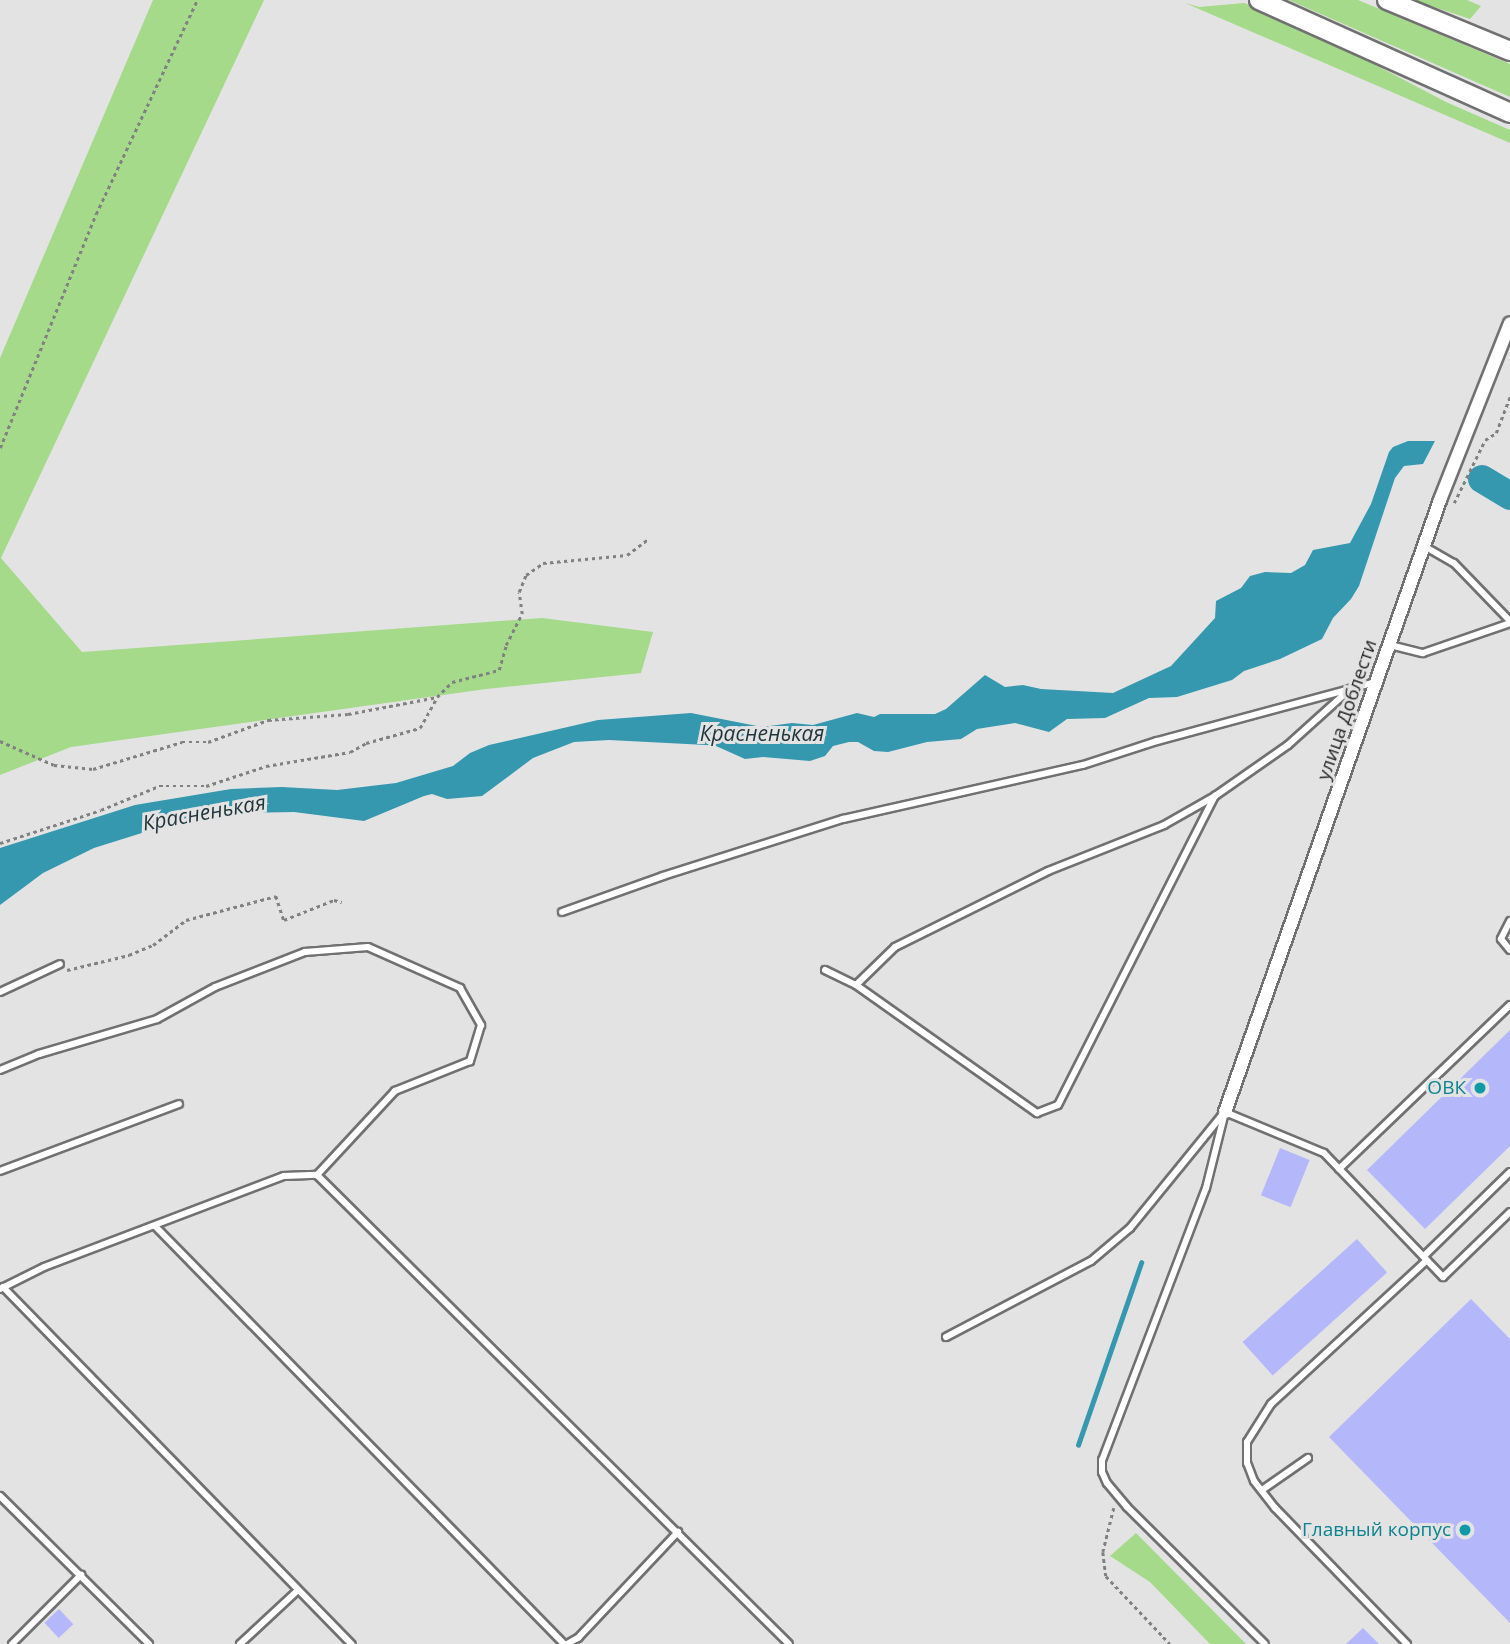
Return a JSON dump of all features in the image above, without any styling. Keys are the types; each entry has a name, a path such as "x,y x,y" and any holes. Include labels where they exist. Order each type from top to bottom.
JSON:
{"main road":[{"path":"1259,0 1510,113"},
{"path":"1387,0 1510,51"}],"street":[{"name":"улица Доблести","path":"1225,1112 1433,521 1510,323"}],"lane":[{"path":"1391,645 1423,653 1510,622 1454,562 1424,546"},
{"path":"562,912 663,876 843,819 1083,765 1170,737 1378,681"},
{"path":"856,985 895,947 1048,871 1164,825 1215,796 1288,745 1351,688"},
{"path":"825,970 856,985 1037,1114 1058,1105 1215,796"},
{"path":"1510,921 1501,939 1510,950"},
{"path":"0,1070 39,1054 157,1019 215,987 305,952 368,947 460,989 481,1025 470,1061 395,1091 317,1175 284,1176 44,1267 1,1288 351,1644"},
{"path":"0,992 60,964"},
{"path":"1339,1169 1510,1005"},
{"path":"0,1171 179,1104"},
{"path":"1225,1112 1324,1153 1443,1277 1510,1212"},
{"path":"946,1337 1091,1261 1130,1228 1225,1112"},
{"path":"1225,1112 1206,1188 1102,1460 1102,1472 1116,1494 1265,1644"},
{"path":"1407,1644 1262,1490 1247,1463 1247,1442 1271,1404 1425,1258 1510,1171"},
{"path":"317,1175 789,1644"},
{"path":"155,1226 566,1644 578,1638 678,1532"},
{"path":"1262,1490 1308,1458"},
{"path":"0,1496 149,1644"},
{"path":"12,1644 81,1574"},
{"path":"240,1644 297,1591"}],"path":[{"path":"0,447 96,214 197,0"},
{"path":"1433,521 1458,500 1485,440 1496,433 1510,397"},
{"path":"0,843 100,810 159,786 206,786 266,766 350,752 366,743 420,728 437,697 452,681 499,670 506,645 522,614 519,592 526,575 543,563 627,555 647,540"},
{"path":"0,741 54,765 93,769 182,742 208,742 268,720 348,714 437,697"},
{"path":"47,970 76,970 129,955 153,945 186,920 276,896 284,920 334,900 342,902"},
{"path":"1116,1494 1103,1552 1106,1576 1170,1644"}],"green space":[{"path":"153,0 264,0 1,558 82,652 542,618 653,632 641,673 486,689 71,747 0,775 0,358"},
{"path":"1289,0 1358,0 1510,64 1510,97"},
{"path":"1413,0 1467,0 1481,6 1470,19"},
{"path":"1185,3 1199,7 1244,3 1257,7 1307,29 1446,102 1510,130 1510,143"},
{"path":"1136,1533 1246,1644 1210,1644 1150,1582 1110,1556"}],"water":[{"path":"1408,441 1435,441 1423,464 1404,466 1395,478 1359,586 1333,618 1322,639 1280,659 1244,671 1232,680 1177,697 1149,698 1105,718 1067,719 1049,732 1015,723 977,729 961,739 927,742 888,752 874,751 858,742 849,742 833,746 825,756 810,761 763,757 745,759 716,746 706,745 609,740 574,742 533,758 482,796 447,799 432,794 364,821 294,812 235,813 164,821 145,832 94,848 43,873 0,905 0,848 135,805 231,789 282,787 337,790 396,783 453,766 470,753 489,745 598,720 691,713 762,727 792,723 813,725 857,713 874,717 880,714 935,714 946,709 985,675 1005,687 1023,685 1041,689 1113,693 1171,666 1215,618 1216,601 1241,588 1250,576 1265,572 1291,573 1305,565 1313,550 1350,543 1371,504 1389,452 1393,447"}],"building":[{"name":"ОВК","path":"1510,1030 1510,1146 1425,1229 1367,1170"},
{"path":"1280,1148 1310,1160 1291,1207 1261,1195"},
{"path":"1357,1239 1387,1272 1273,1375 1243,1342"},
{"name":"Главный корпус","path":"1471,1299 1510,1339 1510,1623 1329,1437"},
{"path":"59,1609 73,1624 59,1638 44,1623"},
{"path":"1363,1628 1379,1644 1346,1644"}],"waterway":[{"name":"Красненькая","path":"1482,479 1510,496"},
{"path":"1078,1445 1141,1263"}],"place":[{"name":"ОВК","path":"1480,1088"},
{"name":"Главный корпус","path":"1465,1530"}]}
